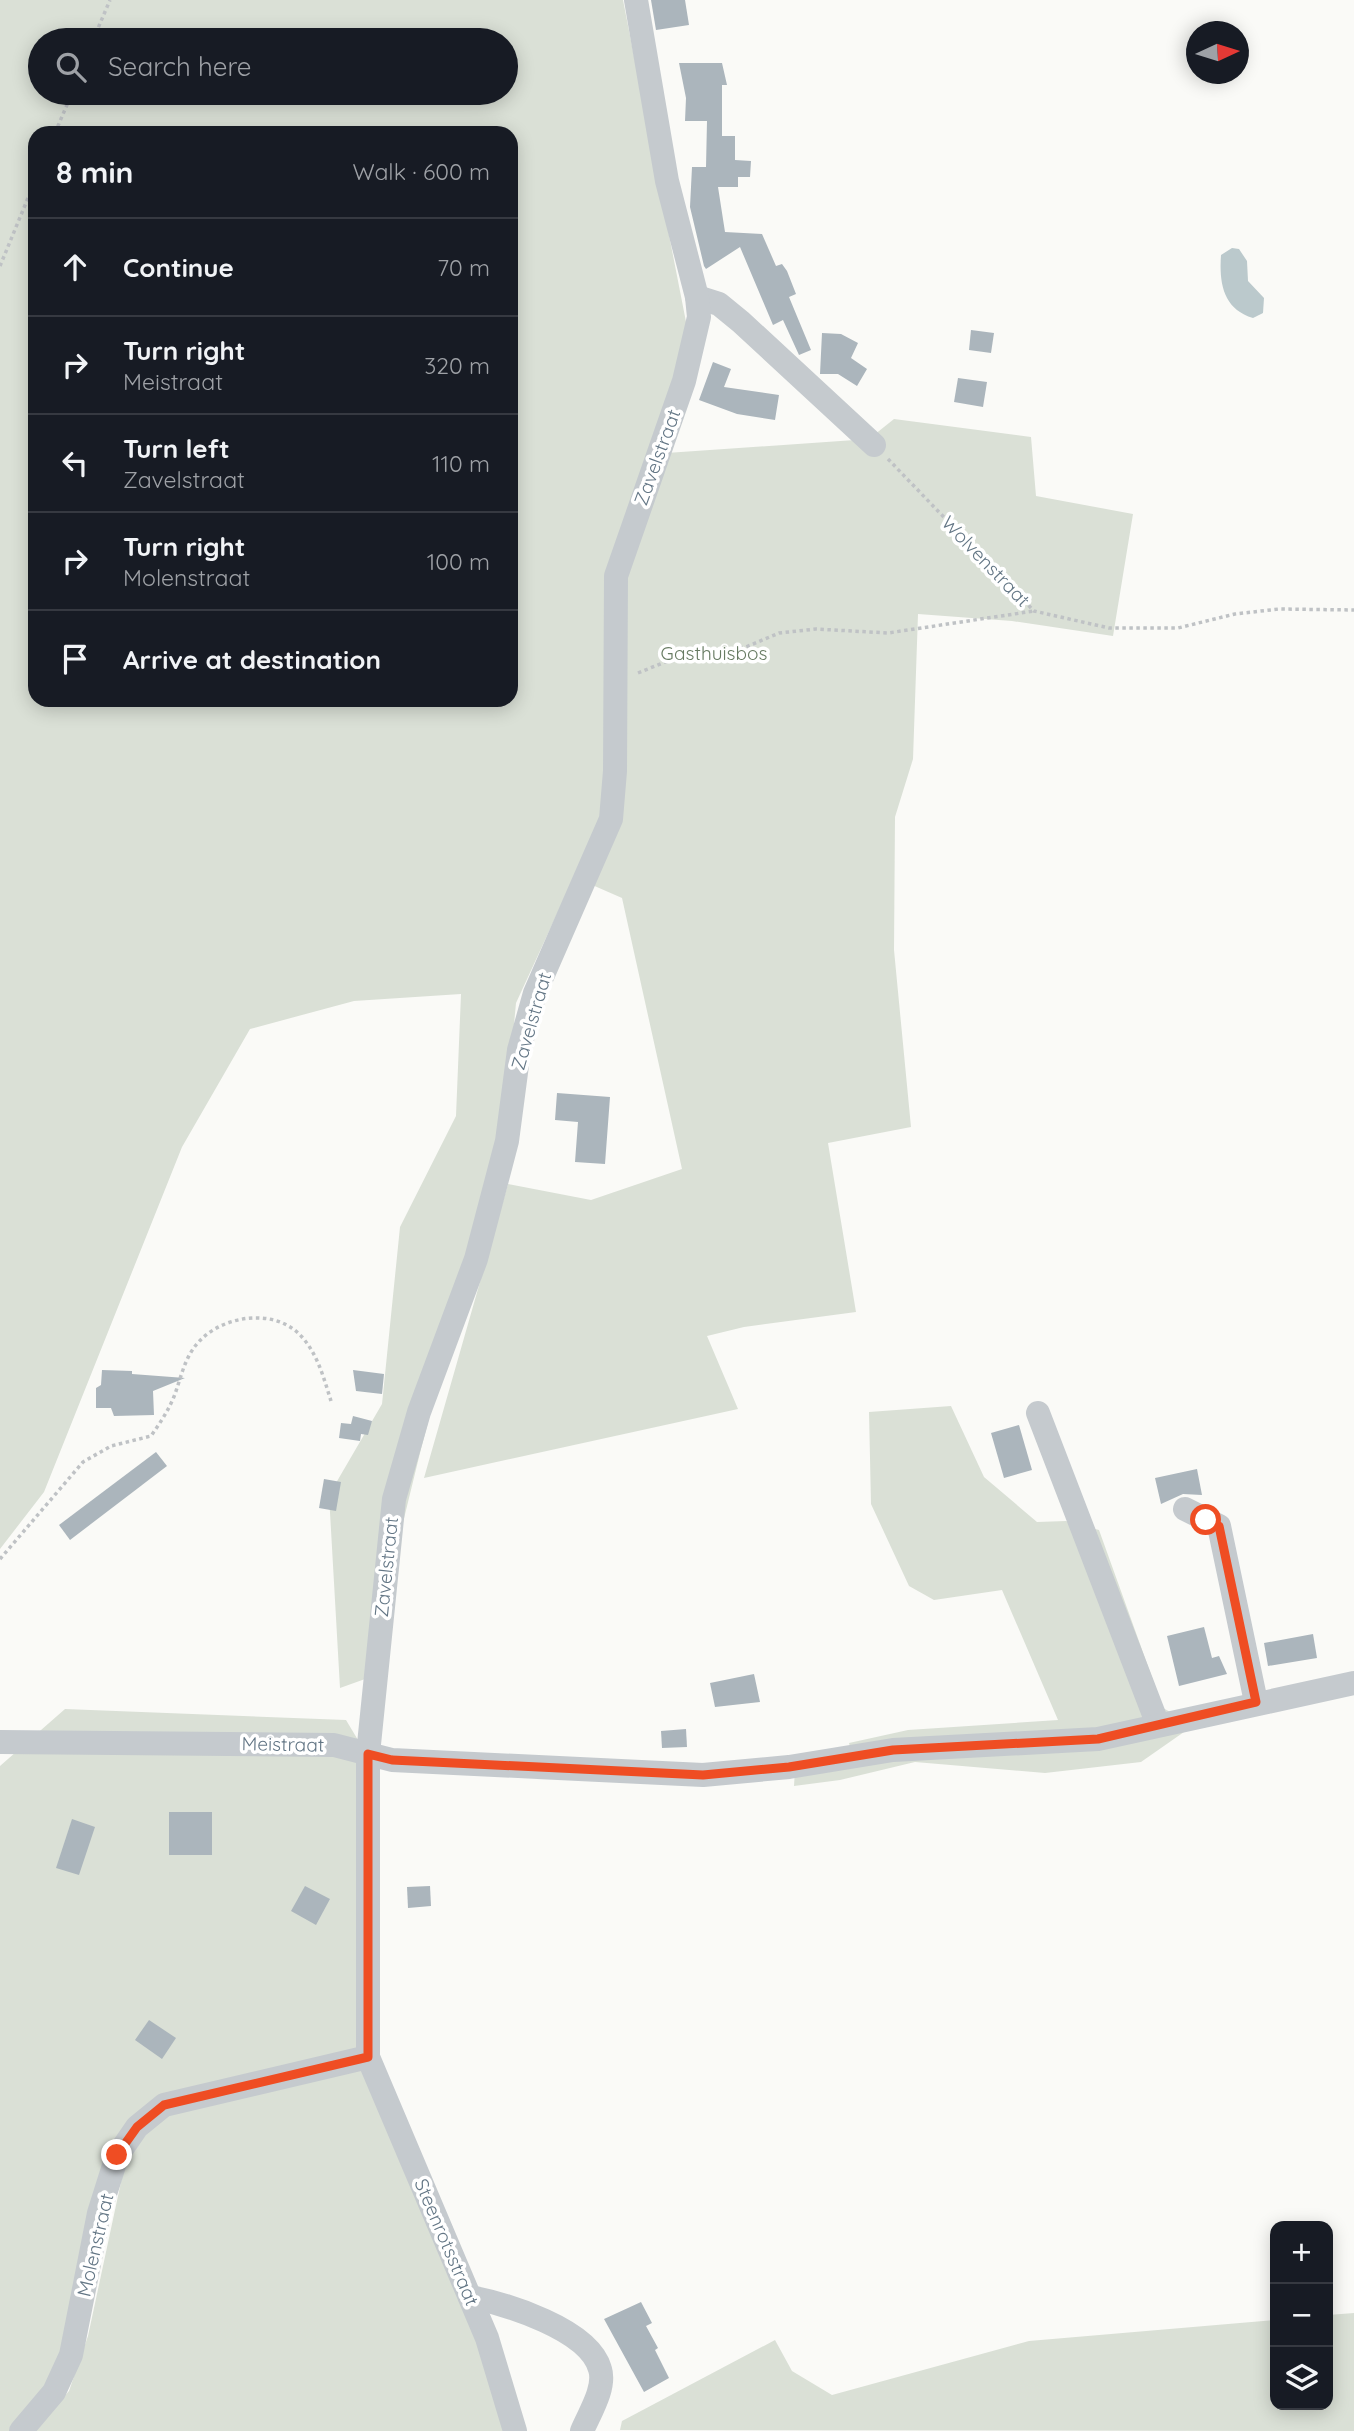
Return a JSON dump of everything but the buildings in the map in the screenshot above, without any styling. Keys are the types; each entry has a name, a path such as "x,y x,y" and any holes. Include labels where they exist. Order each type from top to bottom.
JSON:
{"street":[{"name":"Zavelstraat","path":"368,2057 368,1754 394,1499 419,1412 476,1259 507,1141 519,1050 535,993 611,819 615,771 613,683 616,576 694,348 699,317 697,297 667,181 636,0"},
{"path":"697,297 719,304 741,322 874,445"},
{"path":"1038,1413 1158,1725"},
{"path":"1185,1509 1219,1526 1256,1702"},
{"name":"Meistraat","path":"0,1742 334,1745 392,1760 703,1775 789,1767 893,1750 1098,1739 1354,1682"},
{"name":"Steenrotsstraat","path":"368,2057 487,2338 515,2431"},
{"name":"Molenstraat","path":"21,2431 54,2392 71,2355 99,2213 117,2155 137,2127 164,2105 368,2057"},
{"path":"470,2297 518,2309 583,2344 600,2369 600,2389 582,2431"}],"path":[{"path":"98,28 110,0"},
{"path":"58,126 67,105"},
{"path":"0,266 28,198"},
{"name":"Wolvenstraat","path":"874,445 1034,611 1110,628 1178,628 1236,614 1279,609 1354,610"},
{"path":"613,683 665,662 746,647 779,633 816,629 888,633 1034,611"},
{"path":"0,1559 65,1480 98,1452 150,1436 174,1398 192,1351 205,1335 242,1319 260,1318 284,1323 301,1335 312,1351 331,1401"}],"green space":[{"name":"Gasthuisbos","path":"0,0 623,0 688,332 652,454 869,439 894,419 1031,437 1036,496 1133,514 1113,636 1012,621 918,614 913,759 895,817 894,950 911,1127 828,1143 856,1312 744,1327 707,1336 738,1409 424,1478 508,1184 591,1200 682,1169 622,898 574,877 516,1003 504,1132 376,1633 379,1674 340,1688 329,1495 382,1404 400,1227 456,1116 461,994 354,1001 250,1029 182,1147 44,1492 0,1549"},
{"path":"951,1406 984,1477 1037,1522 1066,1521 1099,1530 1163,1708 1194,1725 1141,1762 1045,1773 915,1762 840,1780 794,1786 795,1769 854,1762 849,1743 908,1730 1058,1720 1002,1590 934,1600 909,1586 871,1504 869,1412"},
{"path":"65,1709 346,1720 361,1745 360,2053 124,2131 55,2375 10,2431 0,2431 0,1766"},
{"path":"364,2067 480,2343 508,2431 34,2431 69,2391 88,2336 127,2154 166,2114"},
{"path":"1354,2313 1354,2431 620,2430 622,2421 775,2340 792,2371 832,2395 1029,2341 1270,2320 1270,2410 1333,2410 1333,2315"}],"shaded area":[{"path":"1232,248 1239,249 1247,261 1248,281 1264,298 1263,313 1253,318 1235,308 1222,285 1221,255"}],"route":[{"path":"117,2155 137,2127 164,2105 368,2057 368,1754 392,1760 703,1775 789,1767 893,1750 1098,1739 1256,1702 1219,1526 1206,1520"}]}
